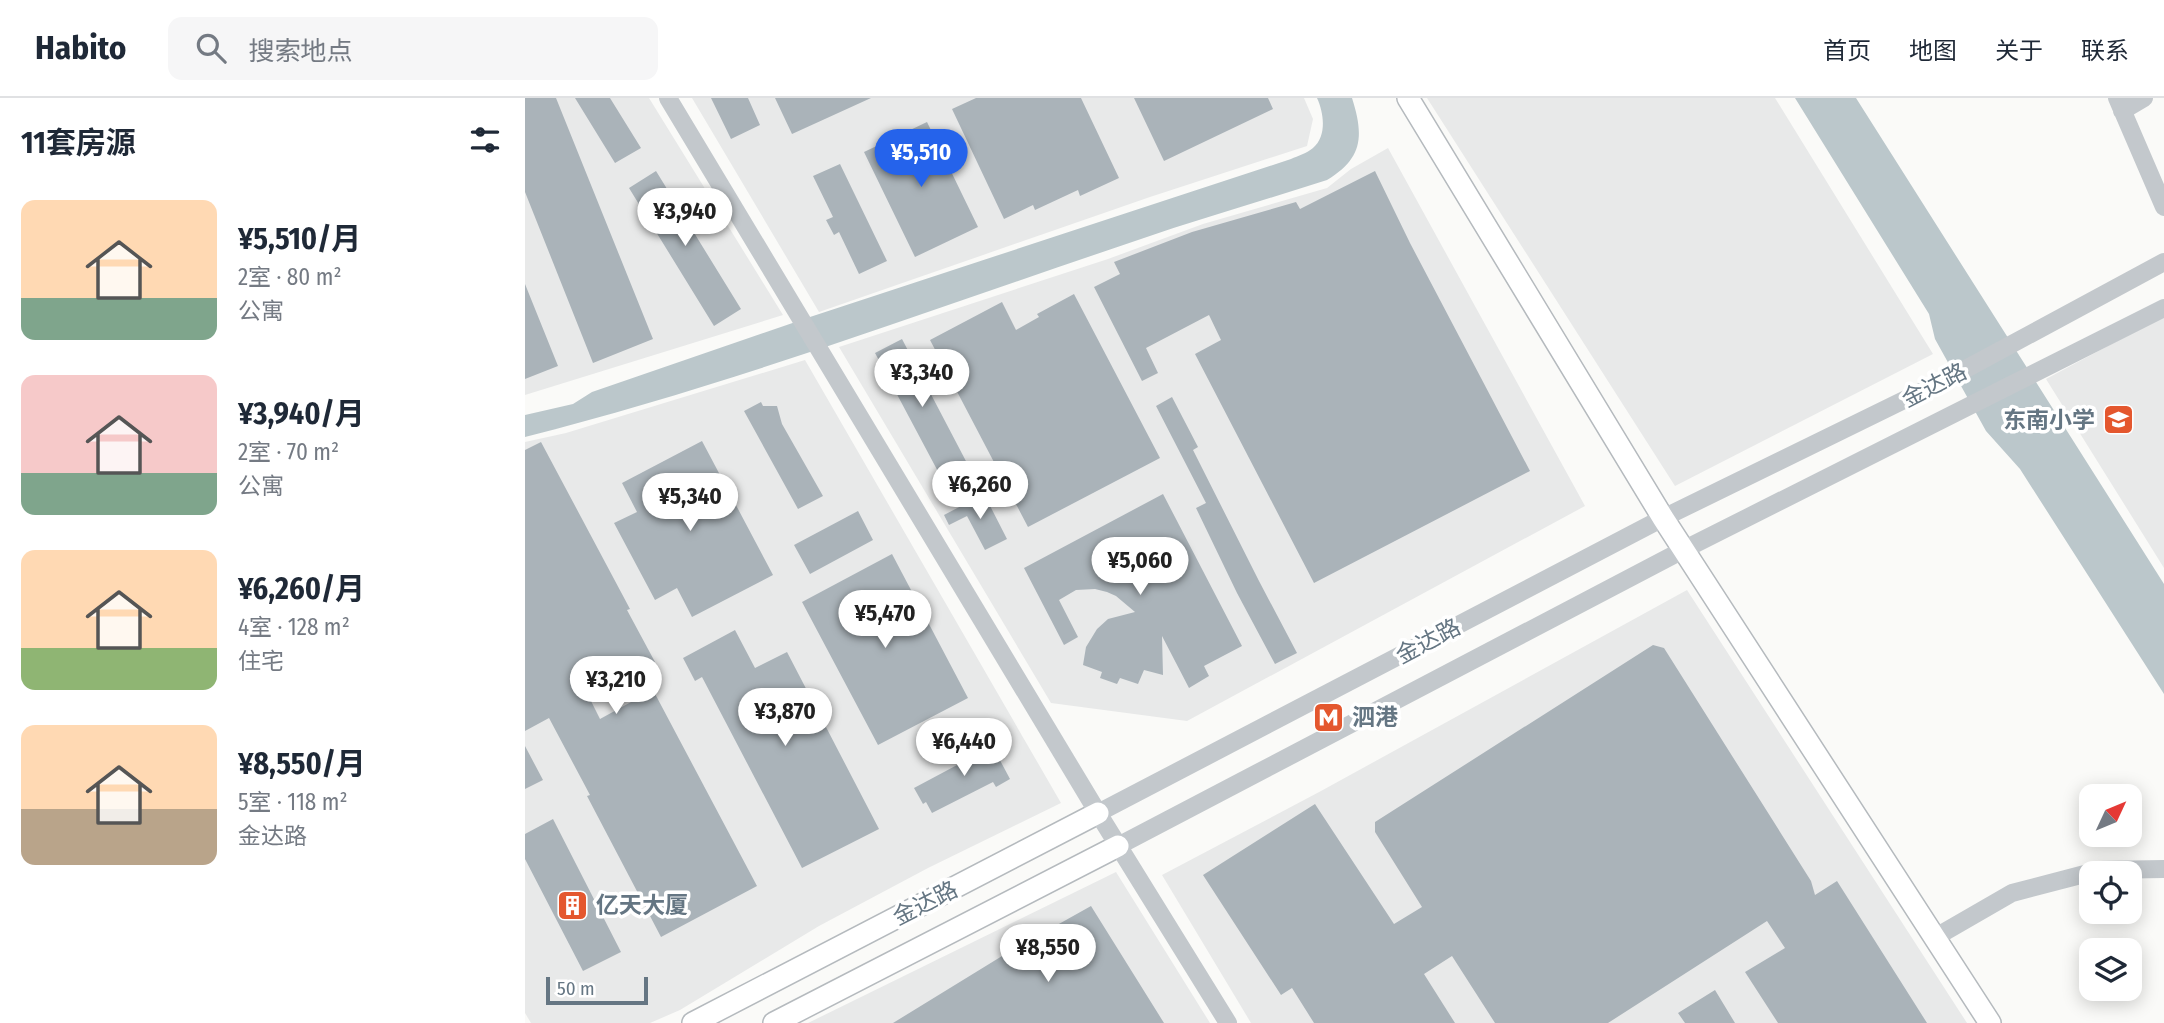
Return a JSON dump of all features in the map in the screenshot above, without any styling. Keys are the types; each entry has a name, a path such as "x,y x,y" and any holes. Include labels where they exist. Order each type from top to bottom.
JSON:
{"main road":[{"path":"1409,98 1663,519 1990,1023"},
{"name":"金达路","path":"693,1023 1097,813"},
{"name":"金达路","path":"774,1023 1118,846"}],"street":[{"path":"668,98 1097,813 1228,1023"},
{"path":"2144,98 2120,104 2164,207"},
{"name":"金达路","path":"1097,813 1663,519 1949,378 2164,262"},
{"name":"金达路","path":"1118,846 1683,550 2164,308"},
{"path":"1934,939 2012,893 2100,870 2164,870"}],"shaded area":[{"path":"525,98 649,98 783,315 525,395"},
{"path":"692,98 1304,98 1313,119 1307,146 1150,197 819,312"},
{"path":"1317,98 1352,98 1358,124 1359,135 1354,154 1339,172 1327,180 1164,231 758,369 525,437 525,415 573,404 592,392 810,317 1299,156 1313,148 1321,137 1323,117"},
{"path":"1427,98 1775,98 1933,354 1675,486"},
{"path":"1795,98 1856,98 2164,584 2164,694 2020,469 1986,431 1935,339 1929,314"},
{"path":"1388,148 1585,506 1187,721 1051,703 839,347 1108,259 1203,224 1327,188 1351,169"},
{"name":"东南小学","path":"2164,316 2164,568 2046,379"},
{"path":"805,360 1061,803 928,868 819,926 680,1010 650,1023 531,1023 525,1013 525,442 566,433"},
{"path":"1687,590 1967,1023 1251,1023 1162,875"},
{"path":"1116,872 1210,1023 808,1023"}],"building":[{"path":"525,98 556,98 653,339 593,363 525,192"},
{"path":"575,98 610,98 641,148 615,163"},
{"path":"711,98 748,98 760,125 731,139"},
{"path":"775,98 871,98 792,134"},
{"path":"976,98 1081,98 1119,178 1080,196 1078,190 1035,210 1033,205 1004,219 952,109"},
{"path":"1134,98 1268,98 1273,109 1164,161"},
{"path":"927,122 978,227 915,257 864,152"},
{"path":"840,164 887,261 859,274 839,232 834,235 826,220 833,217 813,176"},
{"path":"656,171 741,309 714,326 629,188"},
{"path":"1375,171 1530,471 1314,583 1195,354 1221,340 1209,315 1146,348 1158,373 1142,381 1094,287 1120,274 1114,262 1192,232 1296,202 1300,209"},
{"path":"525,284 558,366 525,379"},
{"path":"1074,294 1160,458 1028,527 930,340 1002,302 1016,330 1039,317 1037,314"},
{"path":"902,339 968,465 942,479 875,353"},
{"path":"1172,397 1198,447 1193,450 1297,653 1275,664 1196,508 1206,503 1156,406"},
{"path":"761,402 763,406 777,406 782,424 823,496 798,509 744,411"},
{"path":"702,441 773,575 692,617 677,588 655,600 614,523 637,512 622,483"},
{"path":"541,442 630,609 627,610 655,662 589,697 600,719 653,690 757,886 661,937 549,718 525,731 525,450"},
{"path":"984,494 1007,539 985,550 967,516 949,525 944,515"},
{"path":"1163,494 1242,646 1204,666 1209,676 1189,688 1162,636 1163,675 1144,670 1138,684 1120,678 1117,684 1100,678 1102,672 1083,665 1086,647 1097,629 1108,619 1135,612 1107,592 1095,589 1076,590 1059,600 1078,637 1064,645 1024,568"},
{"path":"858,511 873,540 810,574 794,545"},
{"path":"892,554 968,698 878,745 802,602"},
{"path":"735,630 755,668 787,652 879,829 802,868 702,677 695,681 683,658"},
{"path":"1653,645 1664,648 1811,881 1815,895 1837,881 1927,1023 1778,1023 1745,972 1785,948 1767,921 1608,1023 1495,1023 1452,956 1424,974 1455,1023 1314,1023 1292,988 1281,995 1203,875 1315,804 1394,924 1422,907 1375,832 1375,822"},
{"path":"987,736 1010,779 996,787 993,782 932,813 914,788 974,756 969,746"},
{"path":"525,746 543,780 525,789"},
{"name":"亿天大厦","path":"553,819 621,952 583,971 525,859 525,834"},
{"path":"1091,906 1164,1023 893,1023 1007,953"},
{"path":"1715,990 1735,1023 1685,1023 1678,1013"}],"place":[{"name":"东南小学","path":"2118,420"},
{"name":"泗港","path":"1329,717"},
{"name":"亿天大厦","path":"573,905"}]}
